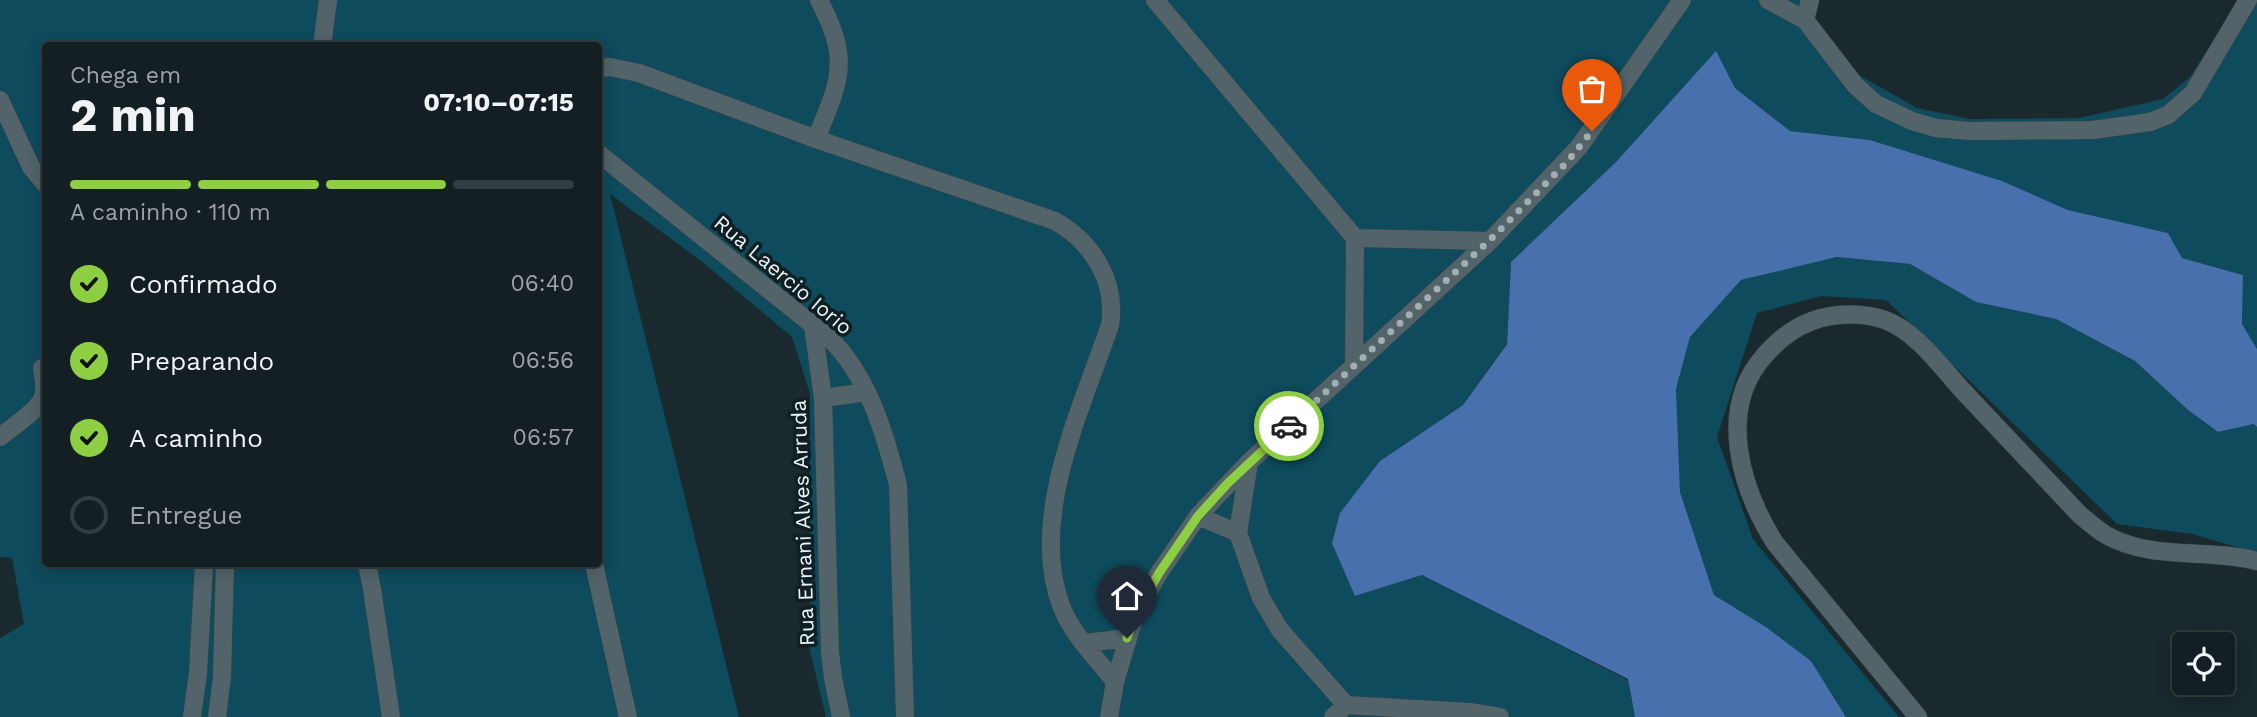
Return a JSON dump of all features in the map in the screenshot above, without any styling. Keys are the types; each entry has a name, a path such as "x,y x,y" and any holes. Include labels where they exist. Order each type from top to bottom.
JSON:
{"street":[{"path":"323,42 328,0"},
{"path":"816,139 840,74 839,53 819,0"},
{"path":"1155,0 1355,238 1354,366"},
{"path":"1110,717 1115,682 1135,615 1159,573 1198,516 1250,462 1490,240 1579,148 1682,0"},
{"path":"1768,0 1804,20 1866,96 1912,121 1936,128 1970,131 2093,130 2150,122 2168,115 2193,93 2248,0"},
{"path":"1804,20 1810,0"},
{"path":"602,68 639,73 816,139 1055,222 1070,230 1093,254 1110,293 1112,316 1066,452 1051,534 1053,565 1063,610 1115,682"},
{"path":"0,100 31,167 42,180"},
{"name":"Rua Laercio Iorio","path":"602,156 841,350 867,392 898,485 905,717"},
{"path":"1355,238 1490,240"},
{"path":"1918,717 1775,543 1761,522 1743,475 1737,429 1744,389 1752,372 1773,345 1804,324 1828,317 1857,315 1874,316 1897,326 1928,353 2080,515 2108,536 2153,550 2238,556 2257,561"},
{"name":"Rua Ernani Alves Arruda","path":"813,326 822,398 828,622 833,678 841,717"},
{"path":"822,398 867,392"},
{"path":"0,436 42,400"},
{"path":"1250,462 1238,533 1252,576 1269,614 1339,711 1469,712 1500,717"},
{"path":"1198,516 1238,533"},
{"path":"192,717 198,673 204,567"},
{"path":"217,717 222,676 225,567"},
{"path":"368,567 391,717"},
{"path":"595,567 628,717"},
{"path":"1085,643 1127,638"}],"shaded area":[{"path":"0,0 1810,0 1805,20 1859,75 1917,108 1970,119 2079,118 2163,99 2190,77 2239,0 2257,0 2257,349 2242,324 2243,275 2182,258 2168,233 2068,210 2002,181 1870,140 1790,131 1735,88 1716,52 1616,162 1511,262 1507,343 1463,405 1380,461 1355,596 1422,575 1628,680 1635,717 826,717 810,651 810,394 792,337 701,261 610,194 739,717 0,717 0,638 24,624 12,558 0,557"},
{"path":"1837,257 1910,264 1976,302 2056,319 2135,361 2188,410 2218,432 2254,424 2257,427 2257,553 2192,534 2117,524 1886,300 1821,296 1757,313 1717,437 1753,539 1899,717 1846,717 1811,661 1766,627 1714,595 1680,492 1676,389 1690,337 1741,280"}],"water":[{"path":"1716,51 1735,88 1790,131 1870,140 2002,181 2068,210 2168,233 2182,258 2243,275 2242,324 2257,349 2257,427 2254,424 2218,432 2188,410 2135,361 2056,319 1976,302 1910,264 1837,257 1741,280 1690,337 1676,389 1680,492 1714,595 1766,627 1811,661 1846,717 1635,717 1628,679 1422,575 1355,596 1332,543 1340,513 1380,461 1463,405 1507,344 1511,262 1616,162"}],"way so far":[{"path":"1289,426 1490,240 1567,162 1592,131"}],"route":[{"path":"1127,638 1135,615 1159,573 1198,516 1228,483 1289,426"}]}
